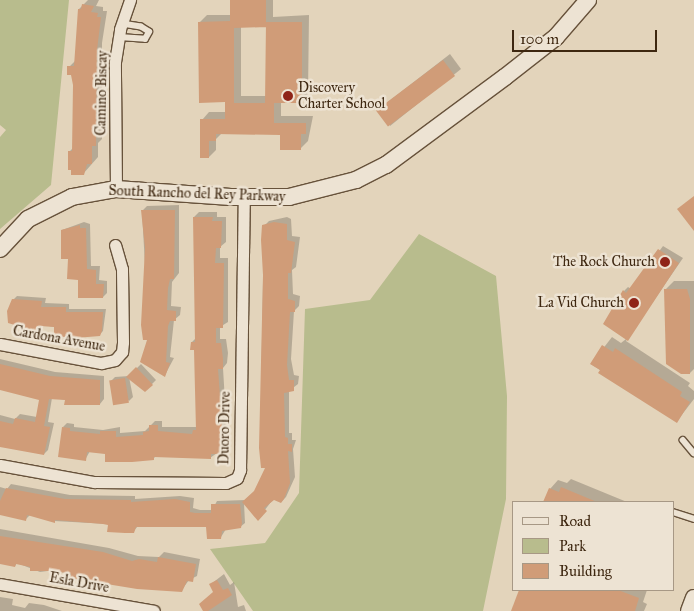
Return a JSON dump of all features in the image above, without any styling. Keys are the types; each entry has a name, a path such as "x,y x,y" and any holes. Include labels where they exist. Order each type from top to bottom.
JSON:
{"street":[{"name":"Camino Biscay","path":"116,189 115,62 121,24 130,0"},
{"name":"South Rancho del Rey Parkway","path":"0,249 18,228 49,206 72,197 116,189 244,198 289,197 323,190 356,180 386,165 556,36 588,0"},
{"name":"Duoro Drive","path":"0,465 94,482 226,483 237,478 240,470 244,198"},
{"name":"Cardona Avenue","path":"0,344 100,363 115,360 122,352 123,342 122,269 116,245"},
{"name":"Esla Drive","path":"0,584 154,611"}],"lane":[{"path":"119,37 145,39 149,32 141,27 121,24"},
{"path":"683,440 694,453"},
{"path":"674,512 694,519"}],"green space":[{"path":"0,0 69,0 51,185 0,229 0,137 6,130 0,125"},
{"path":"419,234 496,276 507,396 506,499 483,611 253,611 210,549 265,543 299,493 305,309 370,300"}],"building":[{"path":"230,0 266,0 266,22 302,22 302,103 274,103 274,123 306,123 306,134 301,134 301,150 280,150 280,135 216,134 216,141 209,141 209,158 200,158 200,119 225,119 225,102 199,103 198,22 230,21","holes":["266,27 265,103 234,103 234,28"]},
{"path":"82,4 94,6 91,12 98,13 97,17 101,17 97,50 96,146 92,146 92,164 87,164 84,175 71,175 71,170 68,170 68,151 72,151 73,85 71,75 67,75 67,66 74,66 78,9 81,9"},
{"path":"443,60 455,76 388,127 376,111"},
{"path":"694,196 694,231 677,209"},
{"path":"141,210 175,210 174,279 170,279 167,310 176,311 176,321 170,321 168,326 166,362 170,363 165,377 140,362 147,340 143,340 141,325 145,248"},
{"path":"193,217 213,217 212,221 222,221 221,248 216,248 215,263 224,263 223,328 216,328 216,343 221,343 223,359 223,369 218,369 222,423 220,454 211,454 211,459 154,457 154,460 132,462 105,462 105,454 87,452 86,461 58,457 62,427 70,428 70,431 100,434 100,431 116,431 116,437 143,435 143,432 149,431 149,425 158,425 158,431 192,434 193,430 196,430 194,350 190,350 191,342 195,342"},
{"path":"274,222 287,224 287,240 295,242 291,273 288,273 288,299 295,301 295,312 290,312 287,365 289,380 294,380 294,391 284,393 285,437 288,438 288,444 292,444 292,452 288,451 290,483 284,499 281,503 274,500 264,508 267,511 258,521 242,502 254,491 265,468 261,468 259,448 263,275 261,240 262,225"},
{"path":"80,225 80,228 86,228 87,269 96,270 96,284 104,284 103,298 78,298 78,280 67,279 68,259 61,259 61,230"},
{"name":"La Vid Church","path":"658,249 679,263 628,341 603,324 623,290 626,293"},
{"path":"664,289 687,289 690,299 690,374 681,374 666,364"},
{"path":"12,299 42,301 41,307 66,307 66,312 103,312 102,331 100,336 75,338 54,336 54,327 40,326 39,332 8,323 7,311"},
{"path":"602,345 613,352 615,348 682,392 680,396 690,402 677,423 598,373 600,370 590,364"},
{"path":"0,364 50,376 100,380 100,405 64,405 65,400 49,399 44,426 50,427 44,455 0,447 0,421 13,424 15,418 35,422 39,400 0,390"},
{"path":"136,367 153,385 145,392 126,377"},
{"path":"125,378 129,403 113,405 109,381"},
{"path":"561,487 595,501 543,501 549,488 559,492"},
{"path":"6,488 65,499 131,500 131,502 175,499 190,502 190,512 195,513 211,513 211,504 240,504 242,523 241,528 222,531 221,539 207,539 206,527 136,527 134,533 125,533 107,532 108,525 103,524 55,520 55,523 27,515 26,521 0,515 0,501"},
{"path":"0,536 103,552 132,561 139,559 157,562 158,557 196,564 193,582 187,581 182,592 137,589 70,578 71,574 55,571 30,571 30,567 16,564 15,567 0,564"},
{"path":"217,580 223,590 228,588 232,595 208,611 203,611 199,604 213,592 209,584"},
{"path":"519,591 621,591 639,598 635,611 511,611"}],"place":[{"name":"Discovery Charter School","path":"288,96"},
{"name":"The Rock Church","path":"665,262"},
{"name":"La Vid Church","path":"634,303"}]}
